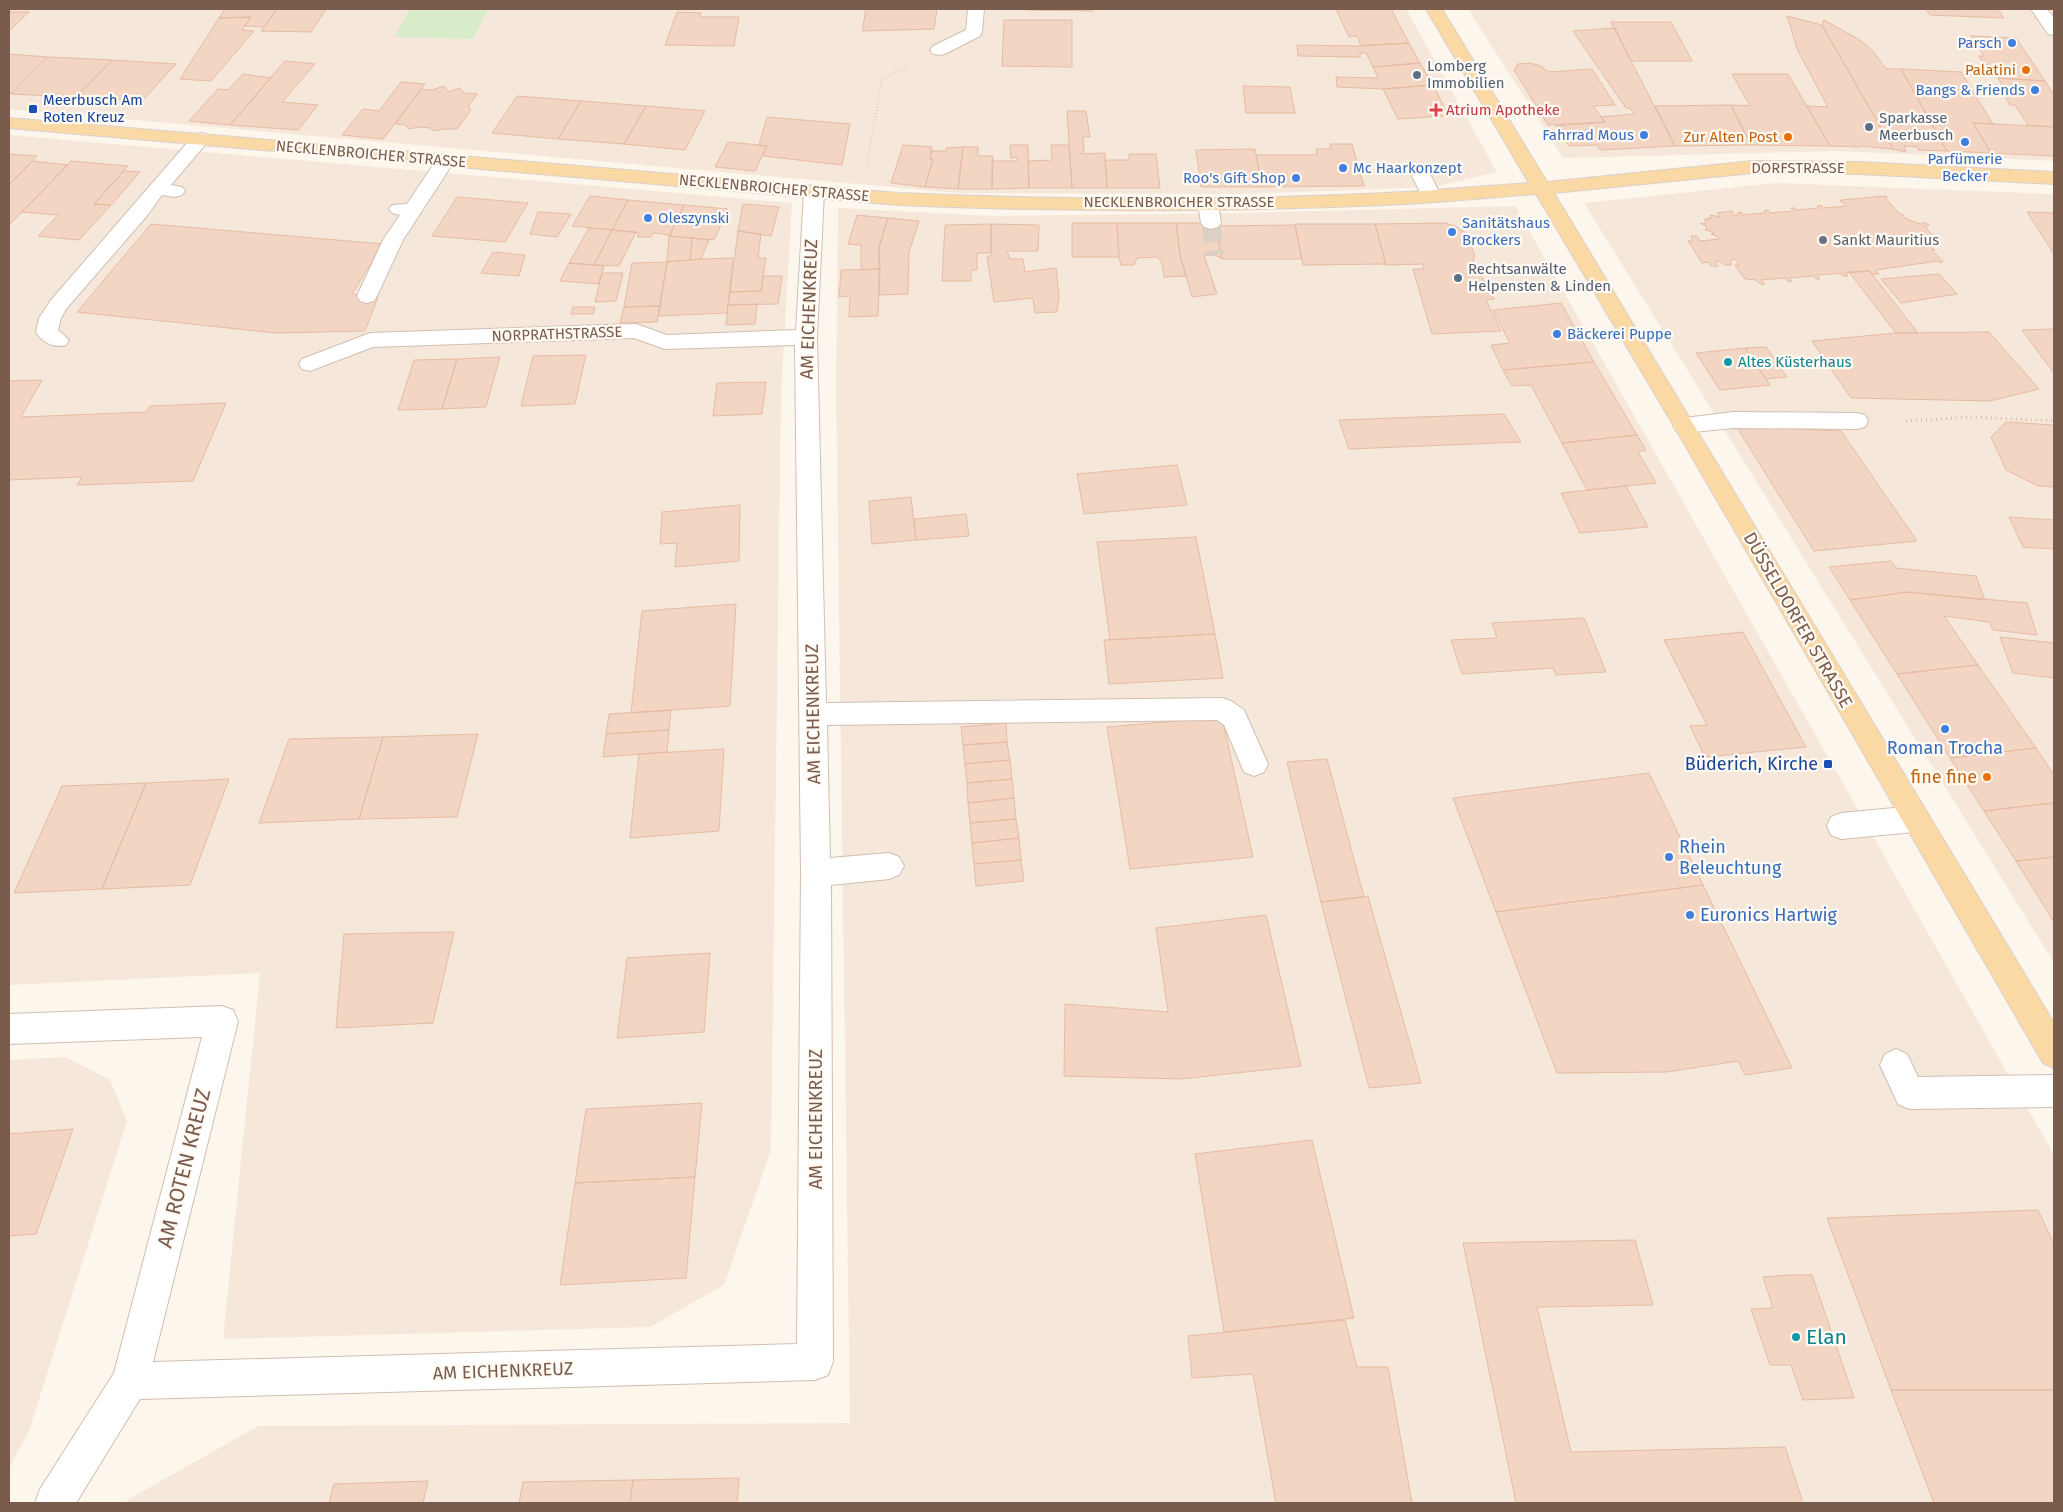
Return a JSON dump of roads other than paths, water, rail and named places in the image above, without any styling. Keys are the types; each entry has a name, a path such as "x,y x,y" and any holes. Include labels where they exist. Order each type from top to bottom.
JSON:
{"main road":[{"name":"DÜSSELDORFER STRASSE","path":"1434,9 1684,425 2054,1052"},
{"name":"NECKLENBROICHER STRASSE","path":"9,123 862,196 992,203 1208,203 1431,196 1542,188"},
{"name":"DORFSTRASSE","path":"1542,188 1753,167 1859,168 2054,178"}],"street":[{"path":"939,50 974,32 976,9"},
{"path":"2039,9 2054,30"},
{"path":"58,340 48,332 50,318 58,305 139,213 166,190 201,139"},
{"path":"367,296 405,210 446,160"},
{"path":"1422,176 1431,196"},
{"name":"AM EICHENKREUZ","path":"130,1381 815,1362 816,873 806,337 814,192"},
{"path":"1208,203 1211,223"},
{"name":"NORPRATHSTRASSE","path":"310,364 370,340 636,331 666,342 806,337"},
{"path":"1684,425 1732,420 1857,421"},
{"path":"813,714 1222,709 1234,718 1254,764"},
{"path":"1841,826 1915,819"},
{"path":"816,873 889,866"},
{"name":"AM ROTEN KREUZ","path":"9,1029 222,1021 130,1381 54,1503"},
{"path":"1902,1079 2054,1091"}],"tunnel":[{"path":"1211,223 1215,255"}],"place":[{"name":"Parsch","path":"2012,43"},
{"name":"Palatini","path":"2026,70"},
{"name":"Lomberg Immobilien","path":"1417,75"},
{"name":"Bangs & Friends","path":"2035,90"},
{"name":"Meerbusch Am Roten Kreuz","path":"33,109"},
{"name":"Atrium Apotheke","path":"1436,110"},
{"name":"Sparkasse Meerbusch","path":"1869,127"},
{"name":"Fahrrad Mous","path":"1644,135"},
{"name":"Zur Alten Post","path":"1788,137"},
{"name":"Parfümerie Becker","path":"1965,142"},
{"name":"Mc Haarkonzept","path":"1343,168"},
{"name":"Roo's Gift Shop","path":"1296,178"},
{"name":"Oleszynski","path":"648,218"},
{"name":"Sanitätshaus Brockers","path":"1452,232"},
{"name":"Sankt Mauritius","path":"1823,240"},
{"name":"Rechtsanwälte Helpensten & Linden","path":"1458,278"},
{"name":"Bäckerei Puppe","path":"1557,334"},
{"name":"Altes Küsterhaus","path":"1728,362"},
{"name":"Roman Trocha","path":"1945,729"},
{"name":"Büderich, Kirche","path":"1828,764"},
{"name":"fine fine","path":"1987,777"},
{"name":"Rhein Beleuchtung","path":"1669,857"},
{"name":"Euronics Hartwig","path":"1690,915"},
{"name":"Elan","path":"1796,1337"}]}
